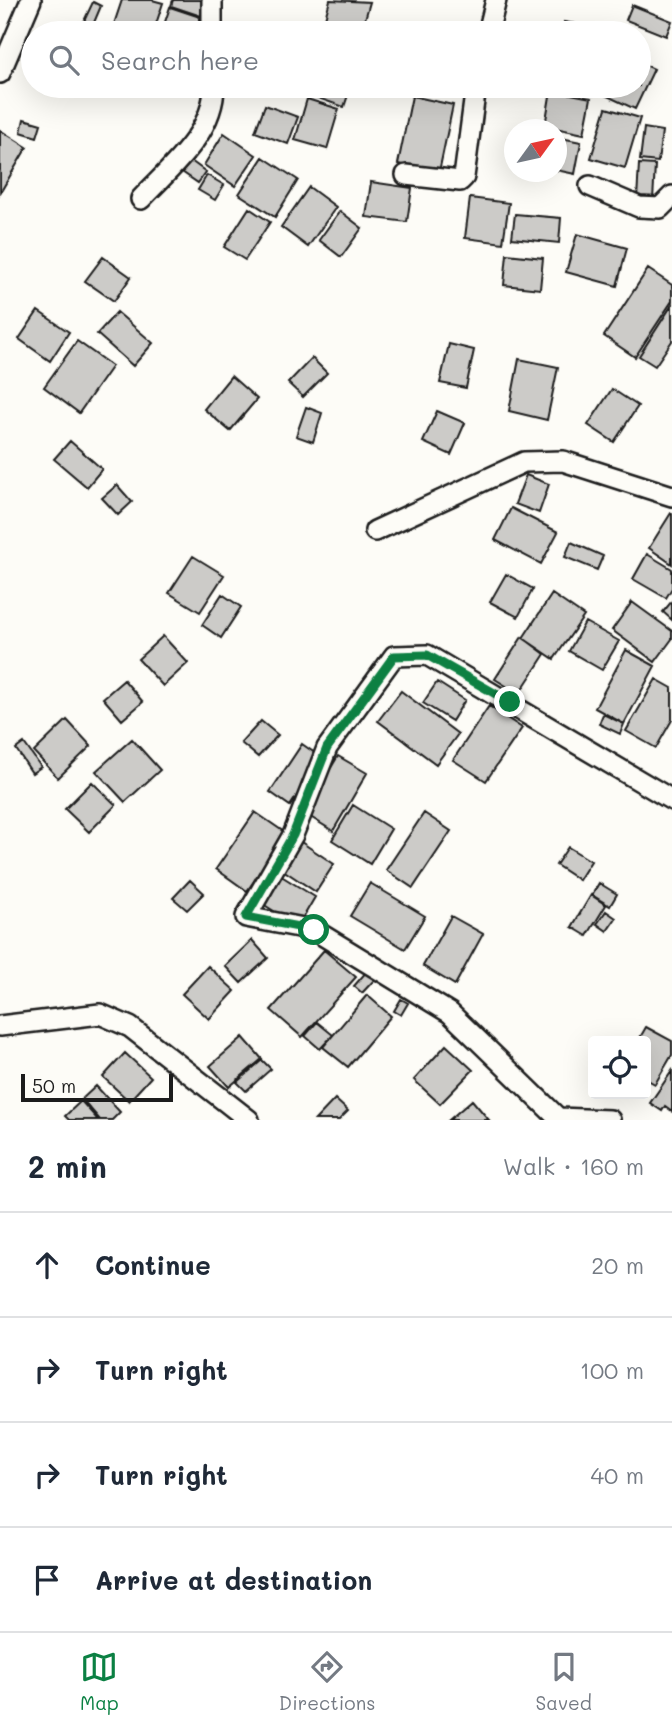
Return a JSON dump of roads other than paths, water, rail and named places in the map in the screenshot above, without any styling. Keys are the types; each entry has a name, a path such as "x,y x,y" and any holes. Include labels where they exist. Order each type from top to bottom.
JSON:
{"street":[{"path":"22,21 31,0"},
{"path":"212,0 212,21"},
{"path":"491,21 496,0"},
{"path":"0,73 21,24"},
{"path":"141,199 198,138 213,98"},
{"path":"406,175 460,181 464,177 474,98"},
{"path":"590,186 639,207 660,208 672,196"},
{"path":"375,531 524,462 563,461 672,496"},
{"path":"610,1120 558,1118 450,1013 314,930 246,917 293,835 327,748 394,656 427,655 672,800"},
{"path":"0,1026 100,1014 130,1027 248,1120"}]}
